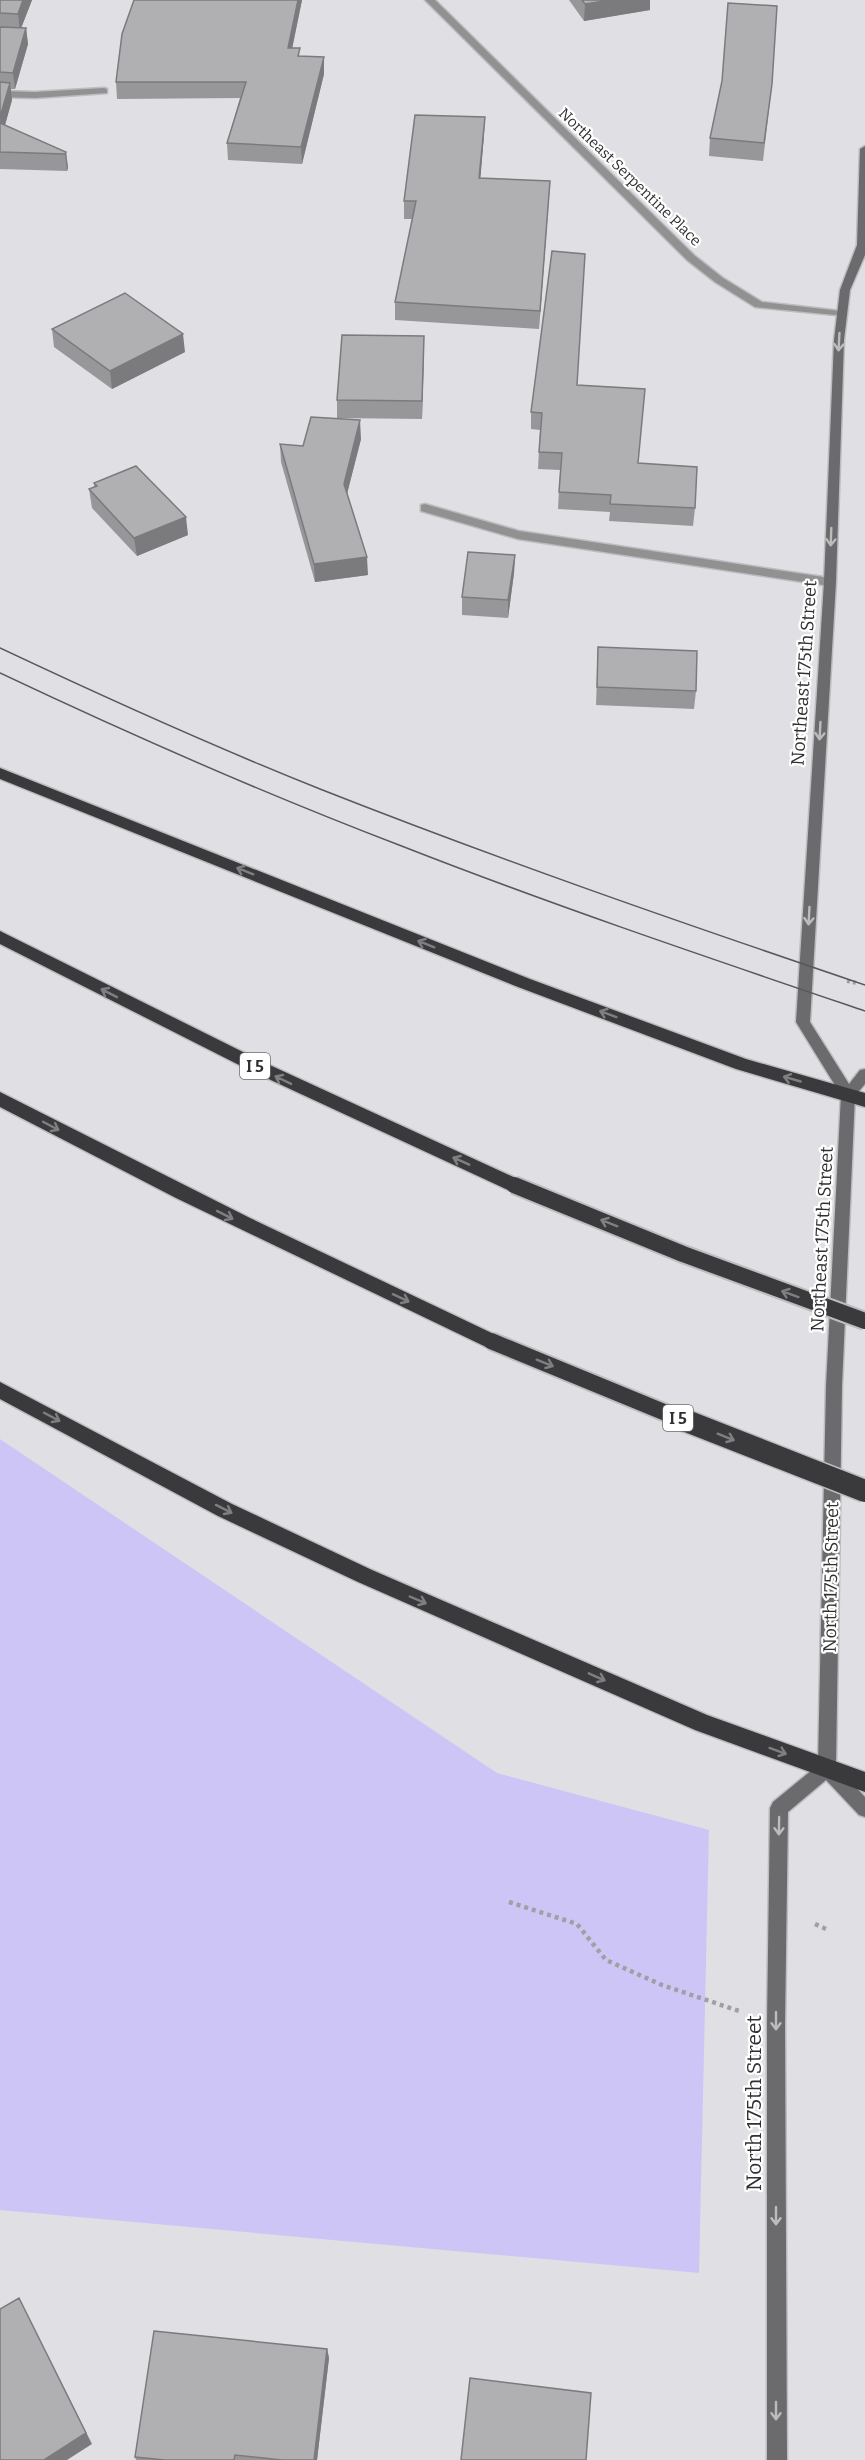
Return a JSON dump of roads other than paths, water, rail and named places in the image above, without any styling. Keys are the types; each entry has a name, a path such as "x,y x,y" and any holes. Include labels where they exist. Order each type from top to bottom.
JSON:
{"highway":[{"path":"0,772 524,983 742,1064 857,1097"},
{"name":"I 5","path":"0,937 240,1059 363,1118 514,1185 683,1254 865,1321"},
{"name":"I 5","path":"0,1099 247,1226 491,1341 658,1410 865,1491"},
{"path":"0,1390 225,1509 365,1576 702,1723 865,1782"}],"main road":[{"name":"Northeast 175th Street","path":"834,1386 857,1097 803,1022 830,582 841,314 845,290 864,248 865,149"},
{"path":"857,1097 865,1074"},
{"name":"North 175th Street","path":"777,2460 776,2024 779,1808 827,1769 834,1386"},
{"path":"827,1769 865,1809"}],"street":[{"name":"Northeast Serpentine Place","path":"430,0 691,258 719,280 759,305 841,314"},
{"path":"0,94 35,95 104,91"},
{"path":"425,508 518,535 830,582"}],"tram line":[{"path":"0,648 159,721 320,789 591,890 865,985"},
{"path":"0,673 198,763 348,825 573,910 865,1011"}]}
